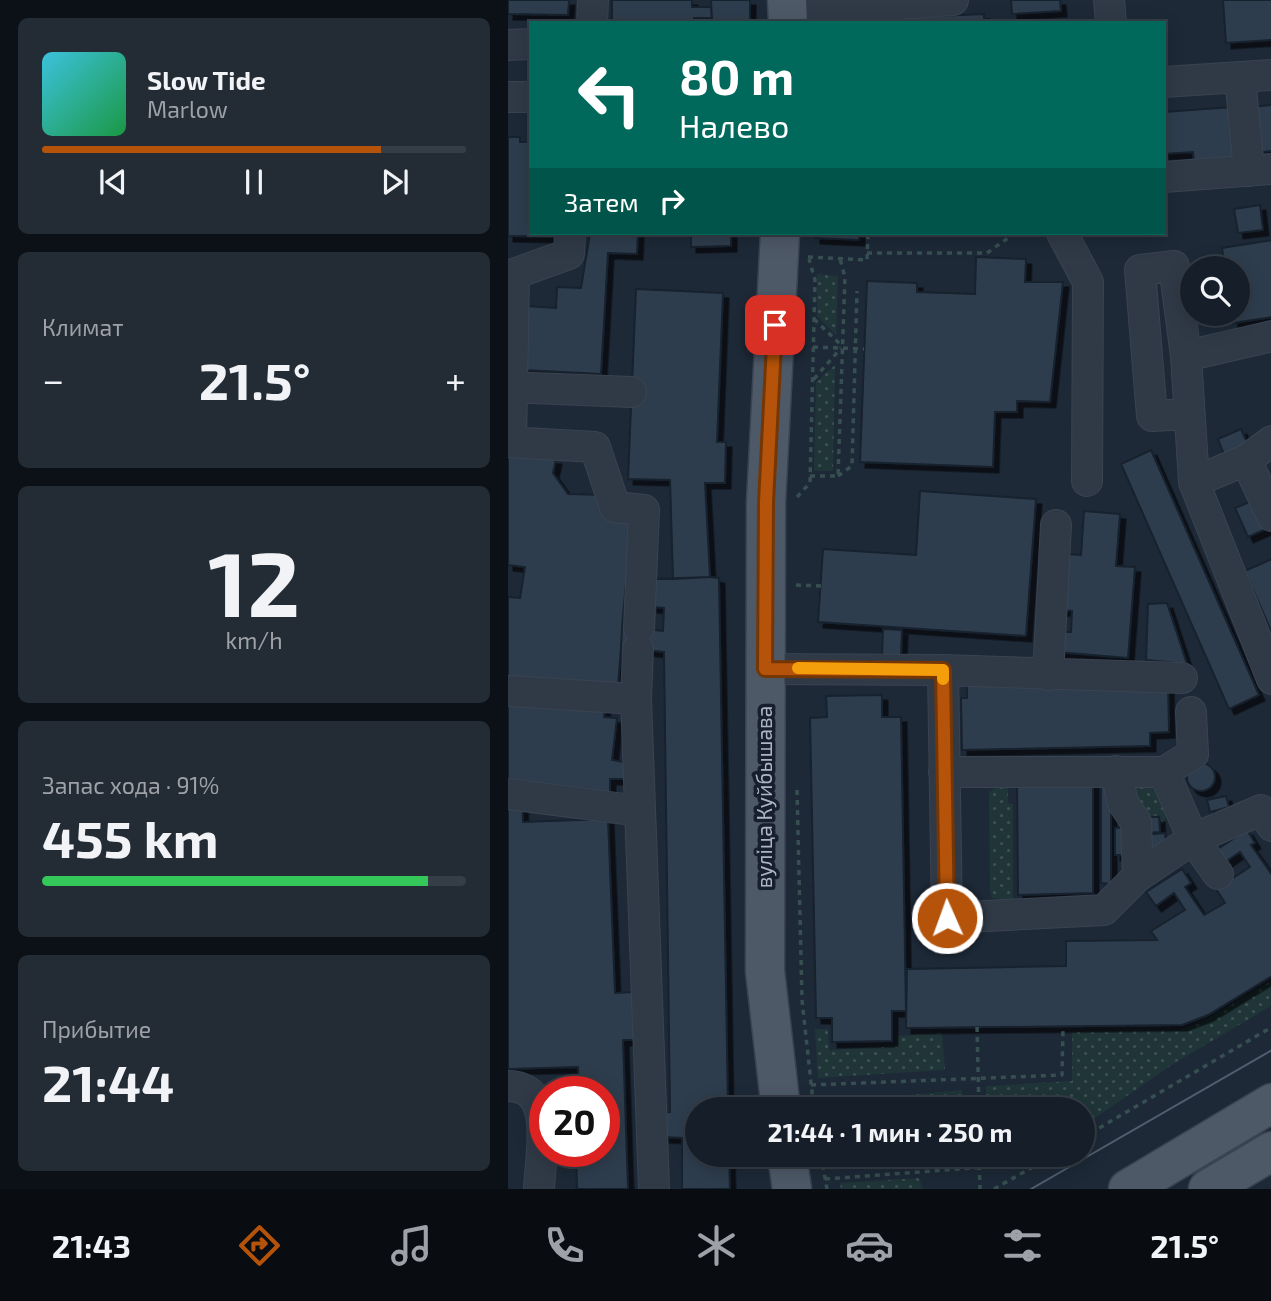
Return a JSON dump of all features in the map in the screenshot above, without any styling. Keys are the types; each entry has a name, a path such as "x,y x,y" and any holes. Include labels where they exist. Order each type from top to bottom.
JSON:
{"main road":[{"name":"вуліца Куйбышава","path":"780,1097 765,971 766,502 794,245"},
{"path":"1128,1189 1272,1103"},
{"path":"1208,1189 1272,1151"},
{"path":"788,1167 809,1184"}],"street":[{"path":"592,21 593,0"},
{"path":"787,11 890,2 953,0"},
{"path":"1109,0 1111,21"},
{"path":"508,45 529,44"},
{"path":"1166,82 1272,75"},
{"path":"1166,177 1260,170 1240,77"},
{"path":"508,97 529,97"},
{"path":"570,235 569,254 511,276 510,442 595,447 615,507 644,510 636,699 654,1189"},
{"path":"1063,235 1088,282 1087,481"},
{"path":"1189,414 1152,416 1140,271 1174,266 1186,356 1193,482 1272,679"},
{"path":"1186,356 1272,336"},
{"path":"510,387 631,392"},
{"path":"1193,482 1246,460 1272,441"},
{"path":"1246,460 1272,516"},
{"path":"1048,675 1056,525"},
{"path":"765,669 943,670 1182,678"},
{"path":"943,670 947,918 1104,911 1139,876 1193,839 1261,810 1272,826"},
{"path":"509,691 636,699"},
{"path":"944,772 1164,772 1193,754 1192,712"},
{"path":"1116,771 1123,803 1136,822 1139,876"},
{"path":"1164,772 1193,839 1218,874"},
{"path":"508,794 640,811"},
{"path":"508,1086 527,1089 538,1100 542,1116 539,1189"}],"path":[{"path":"794,245 840,259 867,260 868,235"},
{"path":"867,253 987,253 1013,235"},
{"path":"838,476 845,277 840,259"},
{"path":"810,476 838,476 852,466 857,290"},
{"path":"814,319 842,346"},
{"path":"812,381 842,346"},
{"path":"813,347 842,346 864,349"},
{"path":"794,584 821,586"},
{"path":"977,1027 979,1097"},
{"path":"1095,1130 1272,1027"},
{"path":"811,1085 1062,1074 1063,1028"},
{"path":"809,1184 816,1167"},
{"path":"809,1184 992,1167"},
{"path":"994,1189 1032,1167"},
{"path":"980,1168 980,1189"},
{"path":"809,1184 827,1189"}],"green space":[{"path":"817,274 838,276 836,335 817,316"},
{"path":"835,365 833,471 814,471 816,382"},
{"path":"1131,779 1153,781 1167,815 1162,824 1160,815 1141,818"},
{"path":"1008,784 1008,803 1013,804 1013,899 992,898 989,793 997,786"},
{"path":"1271,981 1271,1006 1173,1064 1095,1118 1095,1097 986,1097 986,1086 1072,1081 1072,1032 1180,1030 1204,1021"},
{"path":"815,1029 828,1029 829,1050 897,1046 897,1036 942,1033 945,1070 818,1078"},
{"path":"962,1090 963,1097 888,1097"},
{"path":"830,1167 862,1167 830,1170"},
{"path":"919,1178 923,1189 841,1189 840,1183"}],"building":[{"path":"508,0 569,0 568,15 508,14"},
{"path":"612,0 692,0 692,7 711,7 712,18 694,18 694,21 612,21"},
{"path":"711,0 750,0 750,21 712,21"},
{"path":"1011,0 1060,0 1061,11 1012,14"},
{"path":"1223,0 1272,0 1272,40 1226,43"},
{"path":"984,14 984,21 912,21 912,17"},
{"path":"1272,105 1272,151 1255,153 1251,107"},
{"path":"1233,107 1238,160 1194,164 1193,152 1166,154 1166,112"},
{"path":"508,137 520,137 520,142 529,142 529,235 561,237 508,236"},
{"path":"1260,205 1263,230 1238,233 1234,209"},
{"path":"590,235 638,235 637,254 608,253 601,374 523,370 526,306 556,308 557,287 581,288"},
{"path":"691,235 731,235 731,246 691,247"},
{"path":"815,235 859,235 859,240 815,238"},
{"path":"1272,240 1272,317 1250,320 1250,256 1223,256 1222,248"},
{"path":"976,257 1026,259 1025,282 1063,282 1050,402 1017,401 1017,412 995,412 993,467 860,462 867,281 917,283 917,292 975,294"},
{"path":"636,289 723,293 717,442 726,442 725,483 705,483 710,577 719,578 728,1097 685,1097 685,1167 729,1167 730,1189 682,1189 682,1138 664,1137 663,1113 670,1112 664,652 621,648 618,686 508,697 508,597 520,598 525,567 508,565 508,456 556,459 553,473 568,494 607,495 632,516 622,627 663,631 664,608 652,607 652,579 673,579 670,480 628,479"},
{"path":"636,289 723,293 717,442 726,442 725,483 705,483 710,577 673,579 670,480 628,479"},
{"path":"1241,429 1249,447 1225,457 1218,439"},
{"path":"1151,450 1259,695 1229,709 1121,464"},
{"path":"920,491 1036,499 1026,636 818,622 823,549 916,555"},
{"path":"1254,500 1266,529 1248,537 1235,508"},
{"path":"1084,511 1120,514 1116,566 1135,567 1128,658 1057,652 1059,632 1071,632 1072,611 1060,610 1066,554 1081,555"},
{"path":"1272,559 1272,633 1245,571"},
{"path":"719,578 728,1097 685,1097 685,1167 729,1167 730,1189 682,1189 682,1138 664,1137 663,1113 670,1112 664,652 621,648 622,627 663,631 664,608 652,607 652,579"},
{"path":"1167,603 1187,664 1146,660 1148,604"},
{"path":"883,629 902,630 901,656 882,655"},
{"path":"1168,680 1169,732 1150,733 1150,746 962,750 961,698 967,698 967,685"},
{"path":"882,695 882,717 901,717 906,1011 892,1011 892,1041 832,1042 832,1018 816,1018 810,718 827,717 826,696"},
{"path":"508,698 605,709 604,717 617,718 612,760 630,763 628,779 610,779 610,793 508,782"},
{"path":"1201,763 1211,767 1215,777 1211,787 1201,791 1191,787 1187,777 1191,767"},
{"path":"1017,780 1093,781 1093,893 1018,895"},
{"path":"1101,782 1111,782 1111,884 1101,883"},
{"path":"1226,796 1229,807 1210,812 1207,800"},
{"path":"522,798 523,822 608,819 615,993 634,992 636,1040 623,1040 628,1189 577,1189 576,1167 620,1167 620,1076 578,1076 578,1067 508,1069 508,799"},
{"path":"1145,817 1159,817 1160,832 1145,833"},
{"path":"1132,827 1133,855 1115,855 1115,828"},
{"path":"1247,830 1255,843 1251,845 1272,875 1272,976 1208,1015 1182,1025 906,1028 907,969 1066,966 1066,941 1157,940 1151,931 1185,910 1174,893 1156,906 1146,892 1182,869 1191,883 1185,887 1204,915 1225,903 1216,889 1250,867 1240,852 1221,865 1213,852"},
{"path":"1165,833 1166,846 1145,848 1144,835"}],"tram line":[{"path":"1031,1189 1272,1050"}],"slow traffic":[{"path":"798,668 943,670 943,679"}],"route":[{"path":"775,325 766,502 765,669 943,670 947,918"}]}
